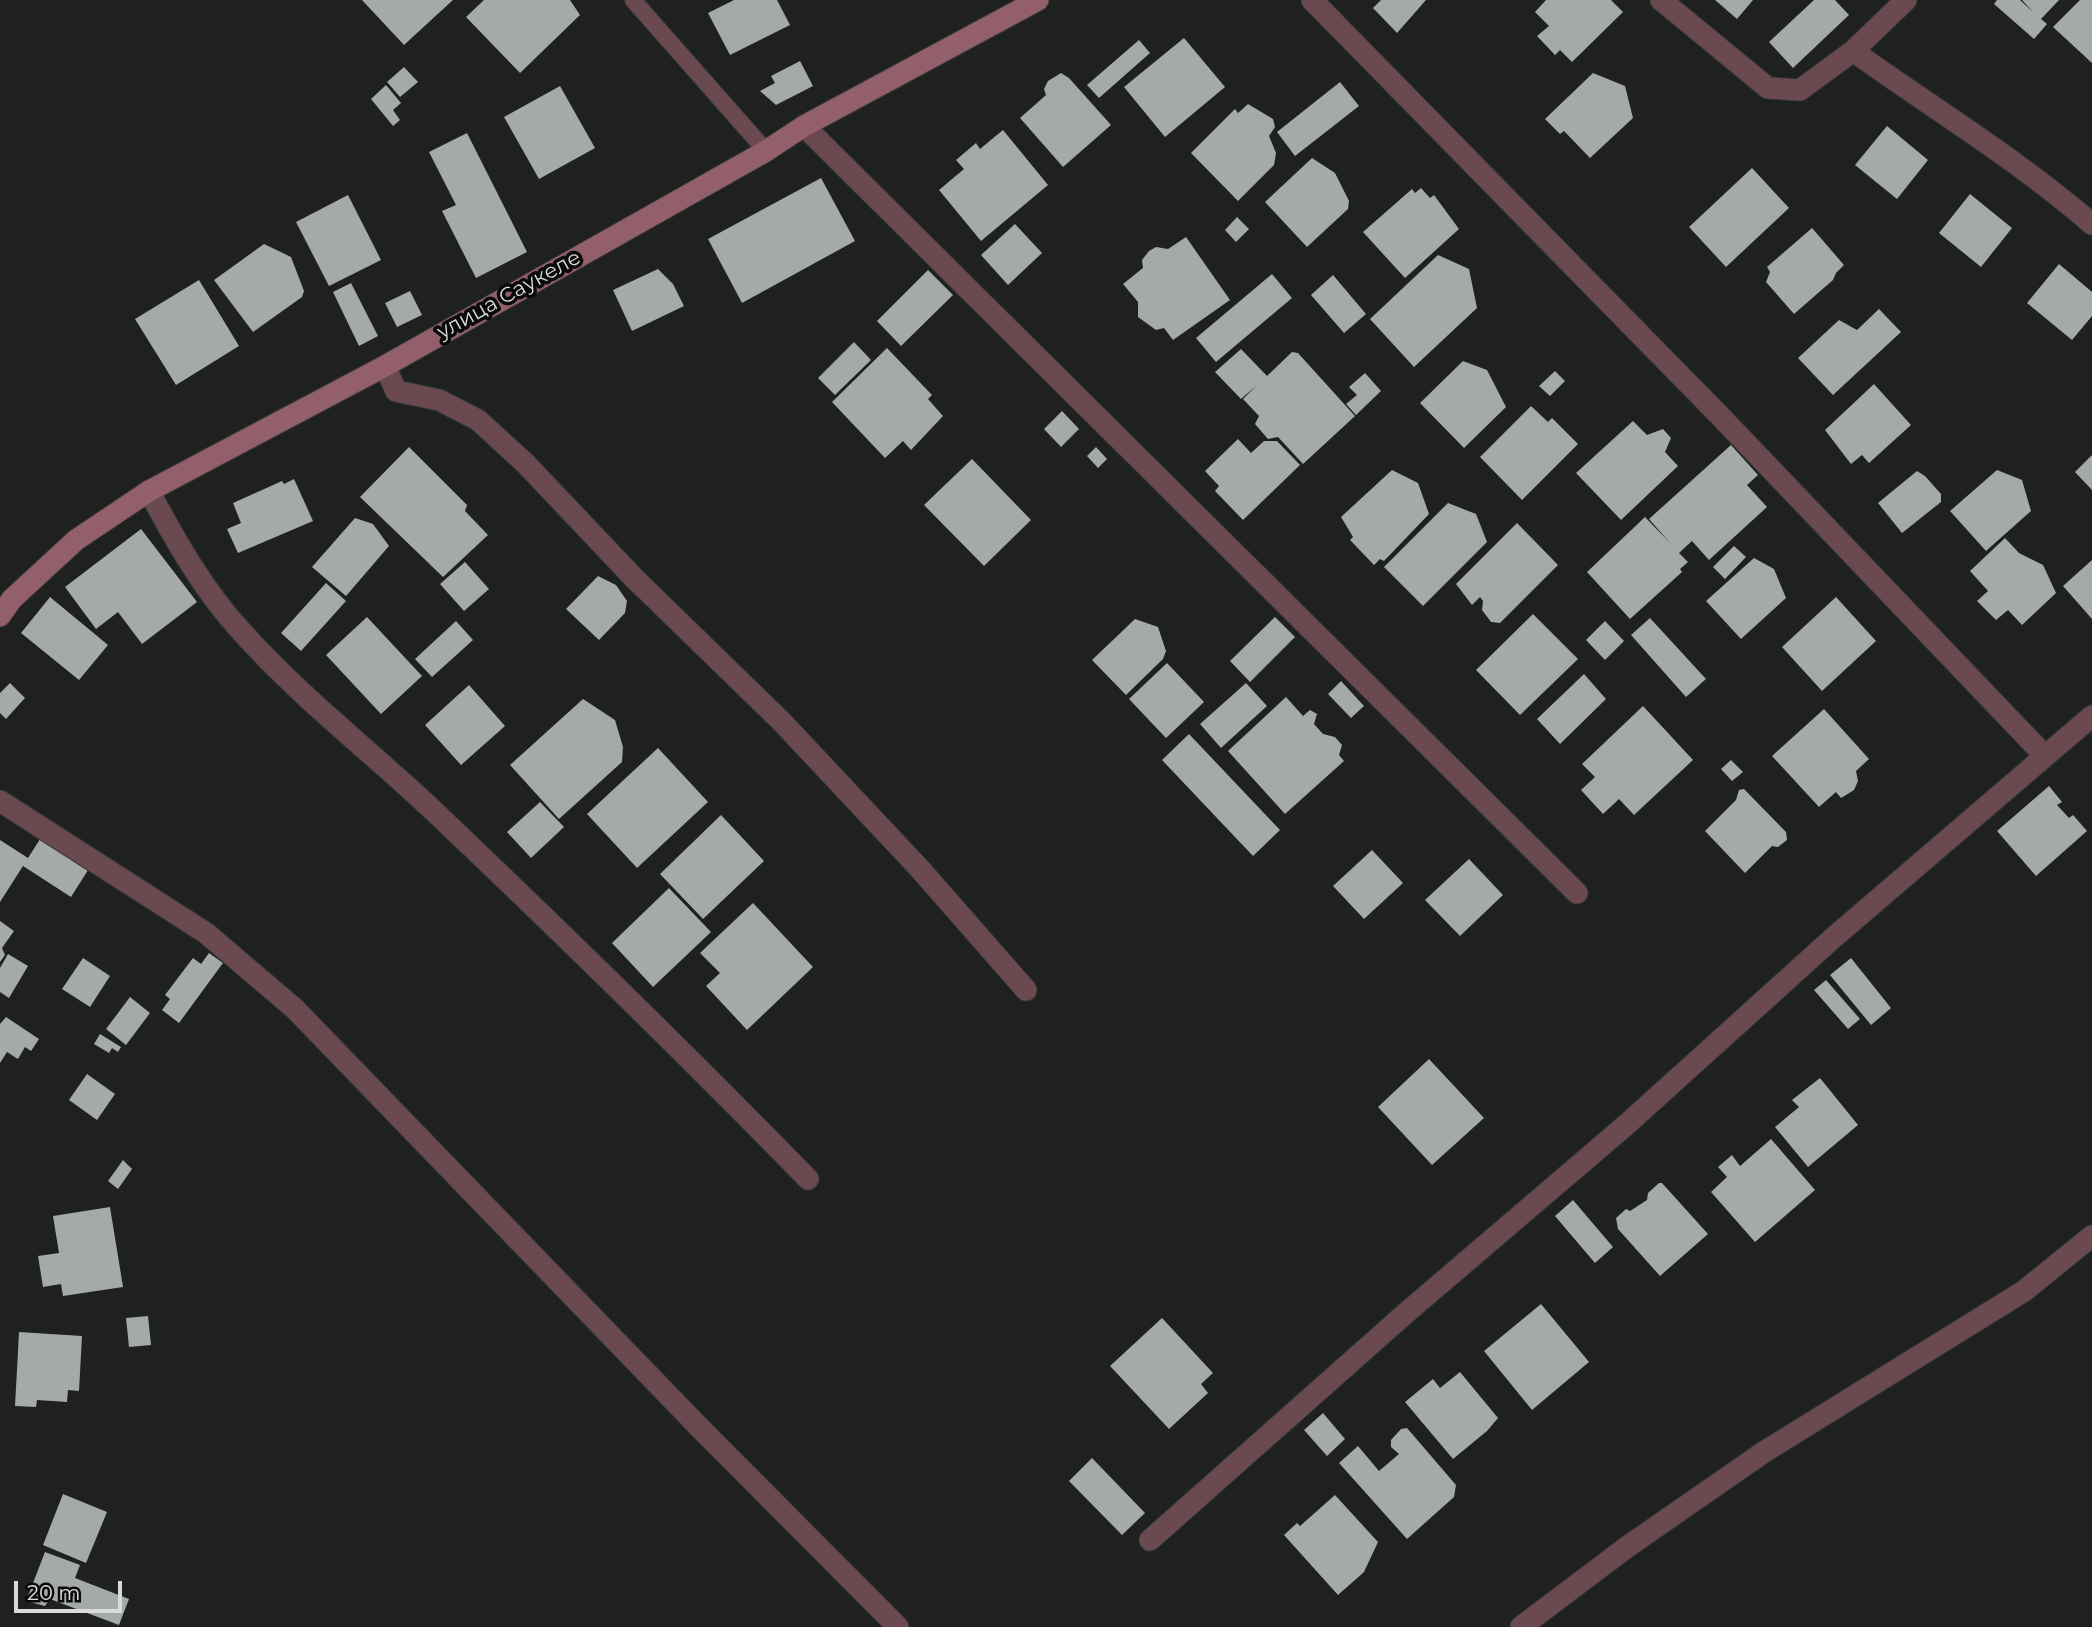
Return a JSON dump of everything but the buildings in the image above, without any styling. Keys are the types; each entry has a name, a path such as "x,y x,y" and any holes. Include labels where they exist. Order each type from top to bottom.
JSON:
{"street":[{"name":"улица Саукеле","path":"0,616 12,599 76,540 149,491 385,366 766,151 804,126 1038,0"},
{"path":"1312,0 1723,419 2045,757"},
{"path":"1661,0 1768,88 1800,90 1853,51 1906,0"},
{"path":"1853,51 1954,117 2050,188 2092,224"},
{"path":"804,126 1577,892"},
{"path":"385,366 396,391 439,400 478,419 525,463 634,578 782,722 920,869 1026,990"},
{"path":"149,491 175,539 240,631 571,943 808,1179"},
{"path":"1150,1540 1406,1313 1626,1125 1833,938 2092,716"},
{"path":"0,801 206,933 295,1009 699,1427 898,1627"},
{"path":"1521,1627 1627,1546 1764,1452 2024,1291 2092,1236"}],"lane":[{"path":"633,0 766,151"}]}
